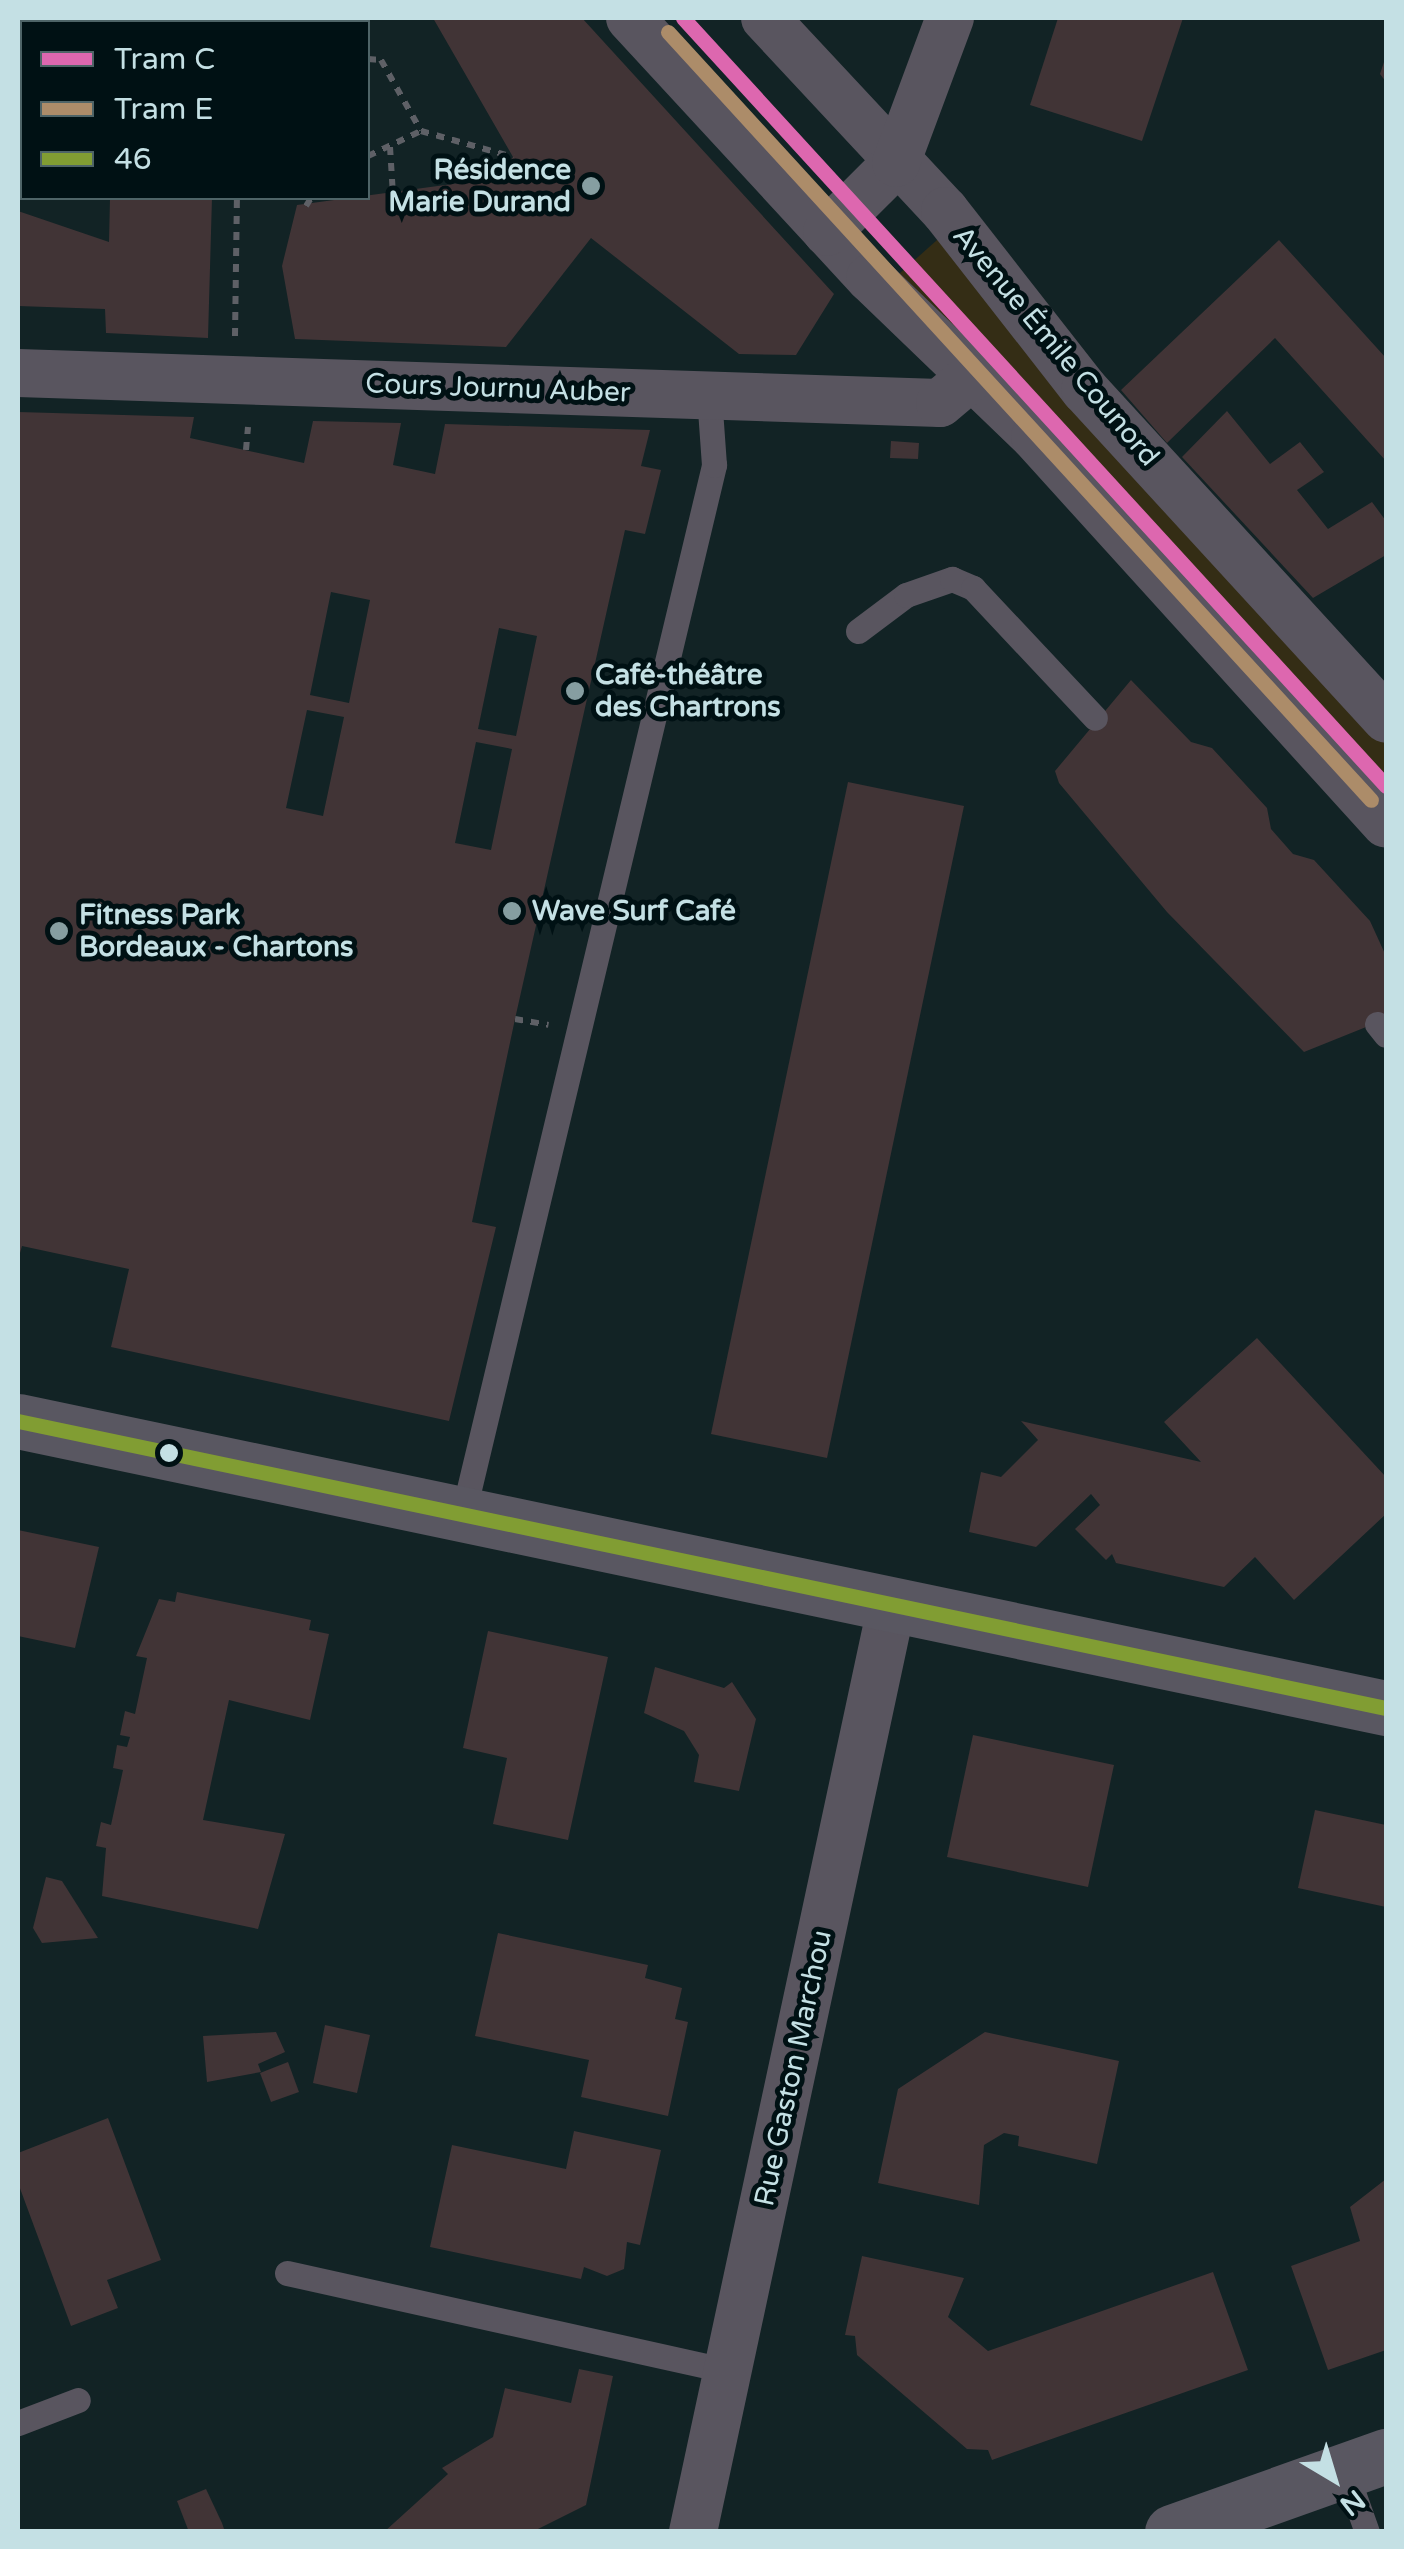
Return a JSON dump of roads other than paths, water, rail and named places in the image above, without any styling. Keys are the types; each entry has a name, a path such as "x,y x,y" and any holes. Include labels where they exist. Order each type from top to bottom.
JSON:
{"main road":[{"path":"18,1421 1386,1708"},
{"path":"1172,2532 1366,2463"}],"street":[{"path":"630,18 827,232 970,378 1035,437 1386,824"},
{"name":"Avenue Émile Counord","path":"764,18 896,162 1085,390 1386,717"},
{"path":"827,232 896,162 950,18"},
{"name":"Cours Journu Auber","path":"18,372 940,402 970,378"},
{"name":"Rue Gaston Marchou","path":"693,2532 892,1604"}],"lane":[{"path":"462,1514 714,465 710,395"},
{"path":"858,631 906,595 952,579 973,588 1095,718"},
{"path":"287,2273 728,2370"},
{"path":"18,2422 78,2400"},
{"path":"1366,2463 1367,2532"}],"tram line":[{"name":"C","path":"683,18 1386,786"},
{"name":"E","path":"668,32 1371,800"}],"place":[{"name":"Résidence Marie Durand","path":"591,186"},
{"name":"Café-théâtre des Chartrons","path":"575,691"},
{"name":"Wave Surf Café","path":"512,911"},
{"name":"Fitness Park Bordeaux - Chartons","path":"59,931"}]}
